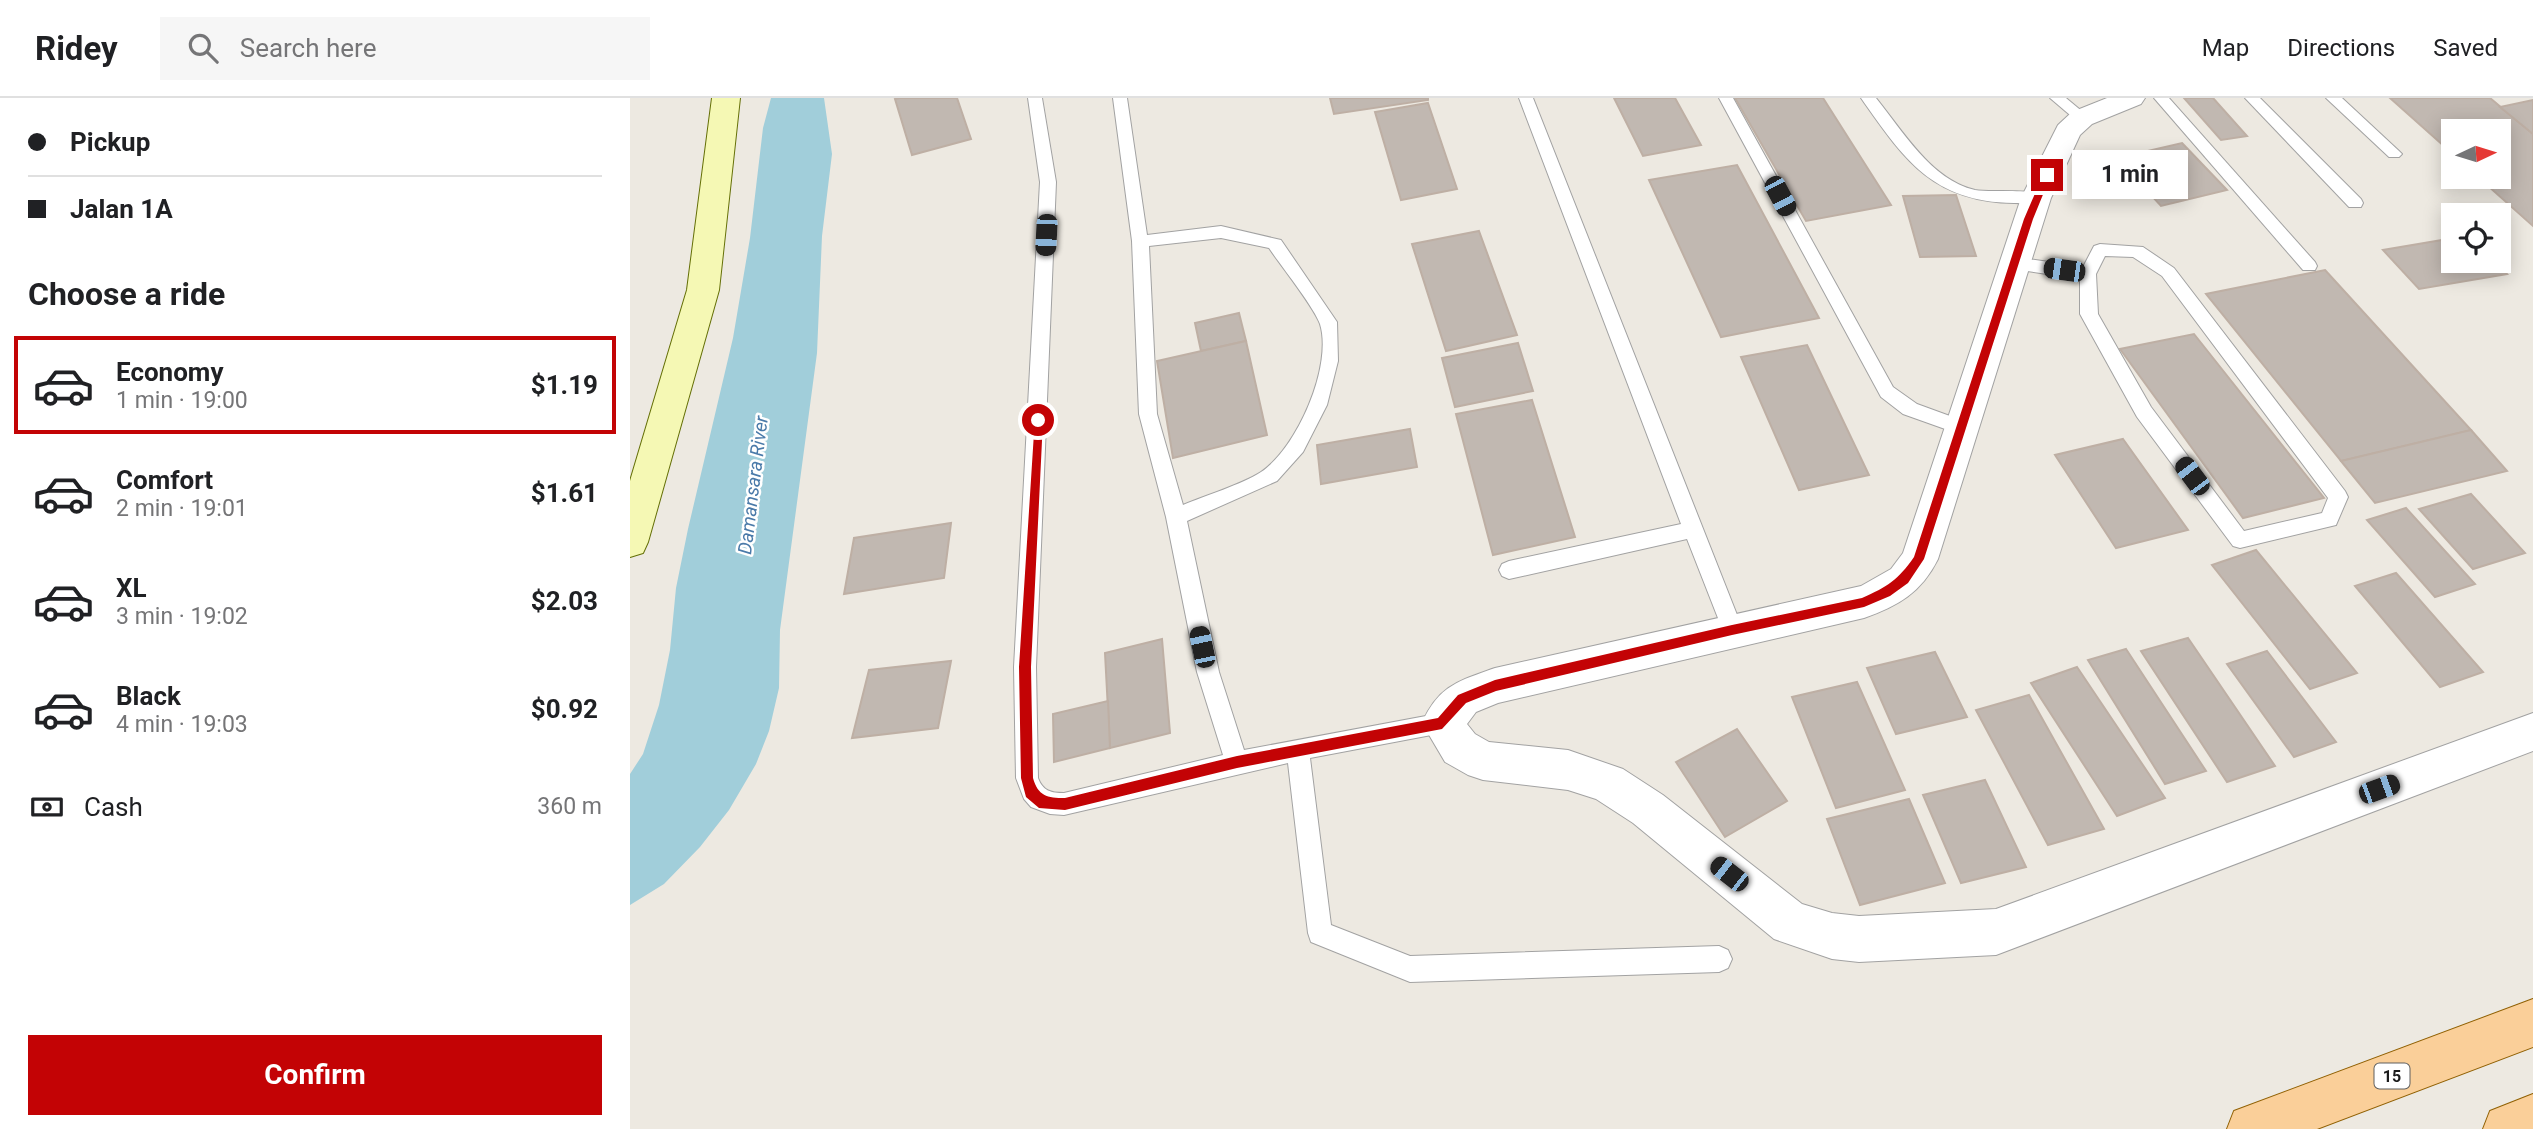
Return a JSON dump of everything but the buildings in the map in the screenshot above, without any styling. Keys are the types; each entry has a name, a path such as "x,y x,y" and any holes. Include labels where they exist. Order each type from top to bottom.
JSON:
{"main road":[{"name":"15","path":"2252,1129 2533,1023"},
{"path":"2508,1129 2533,1119"}],"street":[{"path":"630,451 674,307 703,98"},
{"path":"630,542 703,290 726,98"},
{"path":"2131,98 2069,108 2068,131 2036,198 1919,559 1904,580 1886,593 1864,603 1732,630 1495,686 1462,699 1442,723 1460,748 1483,761 1568,770 1608,783 1647,810 1790,923 1832,936 1859,939 1996,932 2533,732"}],"lane":[{"path":"1035,98 1048,182 1025,667 1027,778 1031,793 1043,804 1065,804 1237,762 1442,723"},
{"path":"1120,98 1140,241 1148,414 1176,517 1208,672 1237,762"},
{"path":"1526,98 1732,630"},
{"path":"1726,98 1887,392 1910,409 1962,428"},
{"path":"1868,98 1930,170 1952,187 1979,195 2036,198"},
{"path":"2161,98 2309,266"},
{"path":"2252,98 2355,203"},
{"path":"2333,98 2394,154"},
{"path":"1140,241 1221,232 1275,244 1328,322 1332,336 1330,365 1322,396 1297,445 1270,477 1176,517"},
{"path":"2100,250 2137,251 2168,272 2338,497 2329,519 2240,540 2144,412 2089,314 2088,274 2100,250"},
{"path":"2014,264 2088,274"},
{"path":"1508,570 1694,529"},
{"path":"1298,749 1320,933 1410,969 1718,960"}],"water":[{"name":"Damansara River","path":"771,98 824,98 832,154 822,236 817,353 780,630 779,688 769,731 756,764 729,810 700,847 664,884 630,905 630,774 643,754 659,705 670,650 676,588 733,338 750,238 763,128"}],"route":[{"path":"1038,420 1025,667 1027,778 1031,793 1043,804 1065,804 1237,762 1442,723 1449,711 1462,699 1495,686 1732,630 1864,603 1886,593 1904,580 1919,559 2029,219 2047,175"}]}
